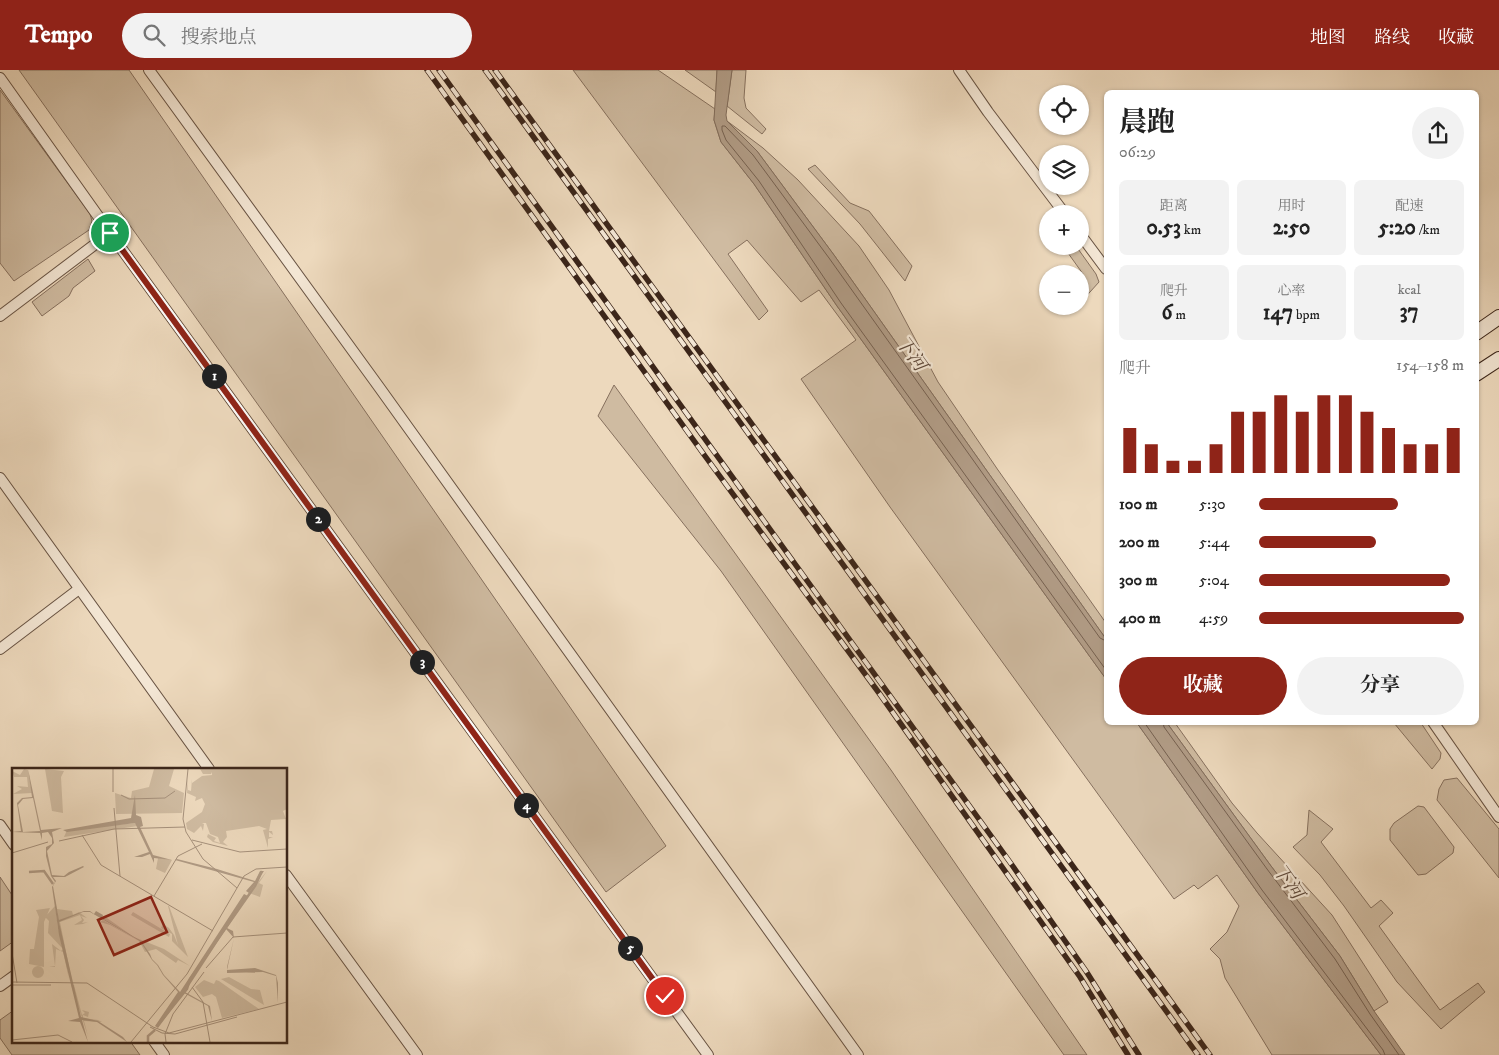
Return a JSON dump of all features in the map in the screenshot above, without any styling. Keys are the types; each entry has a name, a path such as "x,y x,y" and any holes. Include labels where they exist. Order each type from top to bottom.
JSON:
{"street":[{"path":"149,70 385,395 858,1055"},
{"path":"959,70 988,112 1058,205"},
{"path":"0,78 110,233 708,1055"},
{"path":"0,316 110,233"},
{"path":"1089,246 1104,266"},
{"path":"1479,331 1499,317"},
{"path":"1479,372 1499,359"},
{"path":"0,478 208,768"},
{"path":"0,649 79,589"},
{"path":"1435,725 1499,817"},
{"path":"0,826 12,842"},
{"path":"288,877 417,1055"},
{"path":"0,986 12,977"},
{"path":"155,1042 164,1055"}],"shaded area":[{"path":"19,70 129,70 666,846 606,892"},
{"path":"573,70 658,70 715,109 714,120 721,142 754,184 837,306 1104,676 1104,725 1138,725 1258,893 1381,1055 1272,1055 1225,978 1220,959 1210,949 1227,932 1239,906 1217,875 1198,889 1194,885 1174,899 890,507 801,379 856,340 819,290 801,302 747,240 728,254 768,311 759,320"},
{"path":"685,70 717,70 716,92"},
{"path":"732,70 746,70 744,98 746,108 766,129 762,134 727,106"},
{"path":"0,90 90,214 92,221 89,230 14,281 0,263"},
{"path":"727,121 763,148 798,180 859,246 889,290 938,382 1104,620 1104,636 834,255 757,151"},
{"path":"815,165 850,203 869,211 912,266 905,281 860,224 808,169"},
{"path":"1069,255 1082,255 1096,274 1099,282 1089,293 1089,265 1077,265"},
{"path":"88,259 95,271 73,288 69,296 42,316 32,302"},
{"path":"614,385 891,770 1087,1055 1064,1055 721,571 598,416"},
{"path":"1168,725 1176,725 1232,803 1332,915 1388,1002 1374,1011 1340,956 1271,866"},
{"path":"1396,725 1422,725 1441,753 1440,759 1432,769"},
{"path":"1457,778 1499,829 1499,878 1437,800 1439,789 1444,780"},
{"path":"1418,806 1424,807 1454,847 1453,853 1426,874 1418,875 1390,840 1390,829 1394,823"},
{"path":"1309,810 1333,829 1321,842 1371,908 1381,900 1393,913 1379,926 1440,1010 1478,983 1485,992 1441,1029 1397,982 1344,906 1320,875 1293,847 1307,835"},
{"path":"0,877 12,895 12,942 0,951"},
{"path":"12,1011 12,1042 131,1042 140,1055 12,1055 0,1038 0,1020"}],"water":[{"path":"717,70 732,70 726,115 727,121 757,151 834,255 1104,636 1104,676 837,306 754,184 721,142 714,120"},
{"path":"1138,725 1168,725 1271,866 1340,956 1374,1011 1405,1055 1381,1055 1258,893"}],"railway":[{"path":"427,70 705,456 879,693 1080,977 1128,1055"},
{"path":"439,70 1012,865 1086,971 1139,1055"},
{"path":"485,70 1198,1055"},
{"path":"495,70 1210,1055"}],"route":[{"path":"110,233 665,996"}],"water label":[{"name":"下河","path":"912,353"},
{"name":"下河","path":"1289,881"}]}
